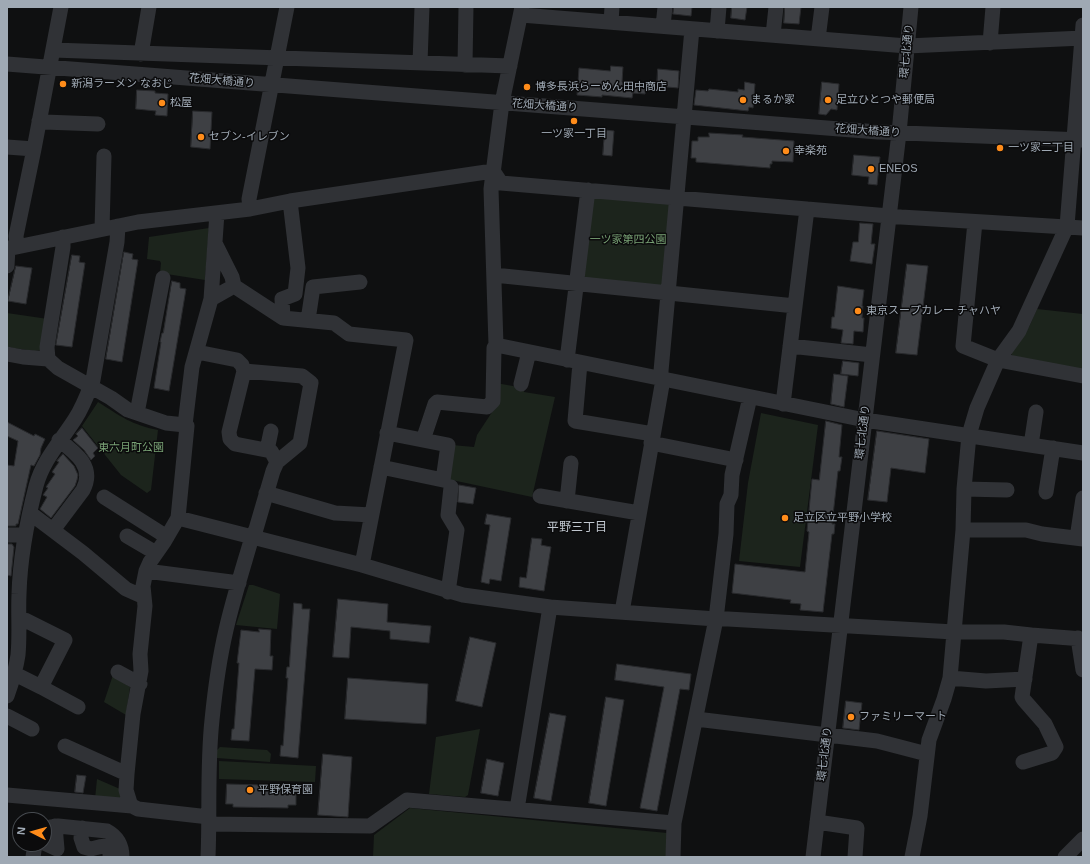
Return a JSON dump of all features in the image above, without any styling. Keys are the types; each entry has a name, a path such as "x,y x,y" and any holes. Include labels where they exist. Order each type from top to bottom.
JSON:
{"street":[{"path":"7,266 11,248 16,236 61,7"},
{"path":"141,54 149,7"},
{"path":"250,208 249,200 287,7"},
{"path":"420,63 422,7"},
{"path":"466,7 466,64"},
{"path":"610,22 612,7"},
{"path":"663,26 665,7"},
{"path":"717,31 719,7"},
{"path":"773,35 776,7"},
{"path":"818,39 822,7"},
{"name":"環七北通り","path":"813,857 899,133 911,7"},
{"path":"990,43 993,7"},
{"path":"423,440 437,402 487,407 493,401 494,348 496,345 491,190 502,103 522,11 610,22 908,46 990,43 1083,34 1079,139 1067,226 1019,331 998,360 977,408 969,435 964,489 963,530 950,678 929,740 920,816 912,857"},
{"path":"622,612 662,379 661,372 692,28"},
{"path":"53,50 510,66"},
{"name":"花畑大橋通り","path":"7,64 899,133 1079,139"},
{"path":"39,121 98,124"},
{"path":"7,147 34,149"},
{"path":"102,229 104,156"},
{"path":"493,171 501,183 889,216 1083,228"},
{"path":"11,248 118,226 217,213 493,171"},
{"path":"588,190 577,284 574,361 575,421 652,438 736,460"},
{"path":"283,318 282,299 294,294 298,268 290,201"},
{"path":"783,404 807,209"},
{"path":"132,806 126,790 133,714 140,684 140,654 145,606 143,586 146,571 178,518 192,367 211,299 217,213"},
{"path":"974,222 963,346 998,360 1083,376"},
{"path":"7,696 18,654 19,594 25,535 36,484 45,462 59,440 76,418 88,396 116,250 118,226"},
{"path":"48,359 47,347 63,247 62,237"},
{"path":"216,244 232,277 234,286 283,318 334,323 349,334 406,340 362,565"},
{"path":"494,275 795,306"},
{"path":"137,413 163,278"},
{"path":"308,320 313,287 360,282"},
{"path":"211,299 234,286"},
{"path":"496,345 865,420 1083,453"},
{"path":"790,346 872,355"},
{"path":"196,352 237,360 242,365 244,371 229,432 230,439 235,444 271,451 277,462"},
{"path":"521,384 529,352"},
{"path":"7,354 48,359 58,368 111,398 128,410 166,423 186,425"},
{"path":"208,857 212,714 226,629 252,537 256,529 273,471 277,462 300,443 311,383 302,376 244,371"},
{"path":"672,857 674,823 716,619 726,534 727,504 731,495 732,475 750,397"},
{"path":"1031,445 1036,412"},
{"path":"268,450 271,431"},
{"path":"381,467 443,480 448,445 387,433"},
{"path":"53,530 83,490 86,484 87,476 86,468 82,461 59,440"},
{"path":"1046,492 1053,448"},
{"path":"567,501 571,463"},
{"path":"448,592 457,530 448,515 451,487"},
{"path":"964,489 1006,490"},
{"path":"266,493 335,513 371,515"},
{"path":"540,496 639,513"},
{"path":"104,497 167,537"},
{"path":"963,530 1026,530 1042,534 1080,538 1083,498"},
{"path":"30,515 34,516 83,553 126,589 144,597"},
{"path":"178,518 362,565 448,592 550,607 716,619 954,632 1004,632 1080,638 1083,670"},
{"path":"7,534 25,535"},
{"path":"127,536 156,553"},
{"path":"146,571 239,583"},
{"path":"517,810 550,607"},
{"path":"19,618 65,640 41,687"},
{"path":"1023,762 1052,753 1056,747 1045,724 1022,697 1031,635"},
{"path":"118,672 140,684"},
{"path":"14,674 78,707"},
{"path":"950,678 986,681 1025,679"},
{"path":"7,716 32,729"},
{"path":"696,719 877,741 927,754"},
{"path":"65,746 127,774"},
{"path":"7,796 132,806 138,809 209,820 370,826 407,800 674,823"},
{"path":"817,822 857,828 855,857"},
{"path":"52,828 82,828 102,830 111,833 119,842 122,857"},
{"path":"82,828 81,838 84,846 91,849 101,846 106,847 110,851 110,857"},
{"path":"52,836 57,849 52,847"},
{"path":"1065,857 1083,839"}],"green space":[{"name":"一ツ家第四公園","path":"593,198 667,201 671,205 663,283 659,287 586,279 583,274"},
{"path":"209,228 205,280 160,273 160,261 147,259 149,237"},
{"path":"1037,309 1083,314 1083,370 1013,357 1011,353 1029,327"},
{"path":"7,313 48,319 43,350 34,351 7,347"},
{"path":"496,383 524,388 524,392 555,397 532,497 447,479 452,445 474,447 477,435 496,406"},
{"name":"東六月町公園","path":"98,402 133,423 158,430 151,490 147,493 121,475 82,426"},
{"path":"761,413 818,425 800,567 739,561 748,483"},
{"path":"249,585 280,594 277,629 236,625"},
{"path":"113,675 130,687 126,715 104,702"},
{"path":"480,729 468,795 465,797 429,794 436,737"},
{"path":"220,747 267,750 271,754 270,762 217,758 217,750"},
{"path":"219,761 316,766 315,782 219,779"},
{"path":"97,779 120,789 123,799 95,799"},
{"path":"410,808 667,833 666,857 373,857 374,835"}],"building":[{"path":"674,7 692,7 691,16 673,14"},
{"path":"732,7 747,7 745,20 731,18"},
{"path":"785,7 801,7 799,24 784,23"},
{"path":"611,66 623,67 622,82 646,84 645,94 633,93 632,98 602,95 602,97 577,95 579,68 610,71"},
{"path":"658,69 679,71 678,88 657,86"},
{"path":"745,82 755,84 753,108 749,107 748,111 694,105 696,90 708,91 709,89 738,92 738,89 744,90"},
{"path":"822,82 839,84 837,110 831,109 826,115 819,114"},
{"path":"137,90 155,91 155,93 168,94 167,116 155,115 156,111 136,109"},
{"name":"セブン-イレブン","path":"193,111 212,112 210,149 191,147"},
{"path":"605,130 614,131 612,156 603,155"},
{"path":"709,133 794,141 793,162 772,161 770,168 696,162 696,158 691,158 692,141 698,141 698,137 709,137"},
{"path":"854,155 880,157 877,185 868,184 869,177 852,175"},
{"path":"860,223 873,224 871,244 875,244 872,264 850,261 853,242 858,242"},
{"path":"124,252 133,254 132,259 138,260 122,362 106,359"},
{"path":"72,255 80,256 79,262 85,263 72,347 56,345"},
{"path":"907,264 928,266 917,355 896,353"},
{"path":"16,266 32,268 26,304 8,301"},
{"path":"172,281 180,283 180,288 186,289 169,391 154,388 160,342 163,333"},
{"path":"838,286 864,290 862,306 862,318 864,318 863,332 854,331 853,344 841,343 843,330 831,328"},
{"path":"843,361 859,363 858,376 841,374"},
{"path":"834,374 848,376 844,407 831,404"},
{"path":"826,421 842,425 839,457 842,457 840,471 838,471 832,524 835,524 834,534 832,534 823,612 800,610 801,604 790,603 791,600 732,593 735,564 805,572 812,479 819,480"},
{"path":"7,422 34,436 35,434 45,439 40,455 34,466 31,465 18,524 16,524 16,526 7,526 7,465 14,466 18,441 7,436"},
{"path":"82,428 98,448 93,453 95,456 91,460 84,450 73,440 78,436 76,434"},
{"path":"877,431 929,439 925,473 891,468 887,502 868,500"},
{"path":"63,454 74,466 78,475 75,486 51,518 40,509 47,497 43,495 48,488 46,487 55,474 52,472 59,462 57,461"},
{"path":"459,485 476,488 473,504 458,502"},
{"path":"487,514 511,518 501,581 490,579 489,584 481,582 490,525 485,524"},
{"path":"532,538 542,539 541,545 551,547 544,591 519,587 520,577 526,578"},
{"path":"7,544 12,544 14,547 11,576 7,575"},
{"path":"338,599 388,604 387,622 431,626 429,643 390,639 390,631 351,627 349,658 333,657"},
{"path":"294,603 302,604 302,609 310,609 298,758 280,756 281,745 283,746 288,678 286,678 287,667 289,667"},
{"path":"259,629 271,630 270,656 273,656 272,670 255,669 249,741 231,740 232,729 234,729 239,663 237,663 241,630 259,632"},
{"path":"470,637 496,643 482,707 456,701"},
{"path":"617,664 691,674 689,690 680,689 657,811 640,808 664,687 615,680"},
{"path":"348,678 428,684 426,724 345,719"},
{"path":"606,697 624,700 606,806 589,803"},
{"path":"846,701 862,703 859,730 843,728"},
{"path":"550,713 566,716 551,801 534,798"},
{"path":"323,754 352,757 348,817 318,815"},
{"path":"487,759 504,763 498,796 481,793"},
{"path":"77,775 86,776 83,793 75,792"},
{"path":"227,784 296,786 296,805 288,805 288,808 233,807 233,804 226,804"}],"place":[{"name":"新潟ラーメン なおじ","path":"63,84"},
{"name":"博多長浜らーめん田中商店","path":"527,87"},
{"name":"まるか家","path":"743,100"},
{"name":"足立ひとつや郵便局","path":"828,100"},
{"name":"松屋","path":"162,103"},
{"name":"一ツ家一丁目","path":"574,121"},
{"name":"セブン-イレブン","path":"201,137"},
{"name":"一ツ家二丁目","path":"1000,148"},
{"name":"幸楽苑","path":"786,151"},
{"name":"ENEOS","path":"871,169"},
{"name":"東京スープカレー チャハヤ","path":"858,311"},
{"name":"足立区立平野小学校","path":"785,518"},
{"name":"ファミリーマート","path":"851,717"},
{"name":"平野保育園","path":"250,790"}],"district":[{"name":"平野三丁目","path":"577,528"}]}
